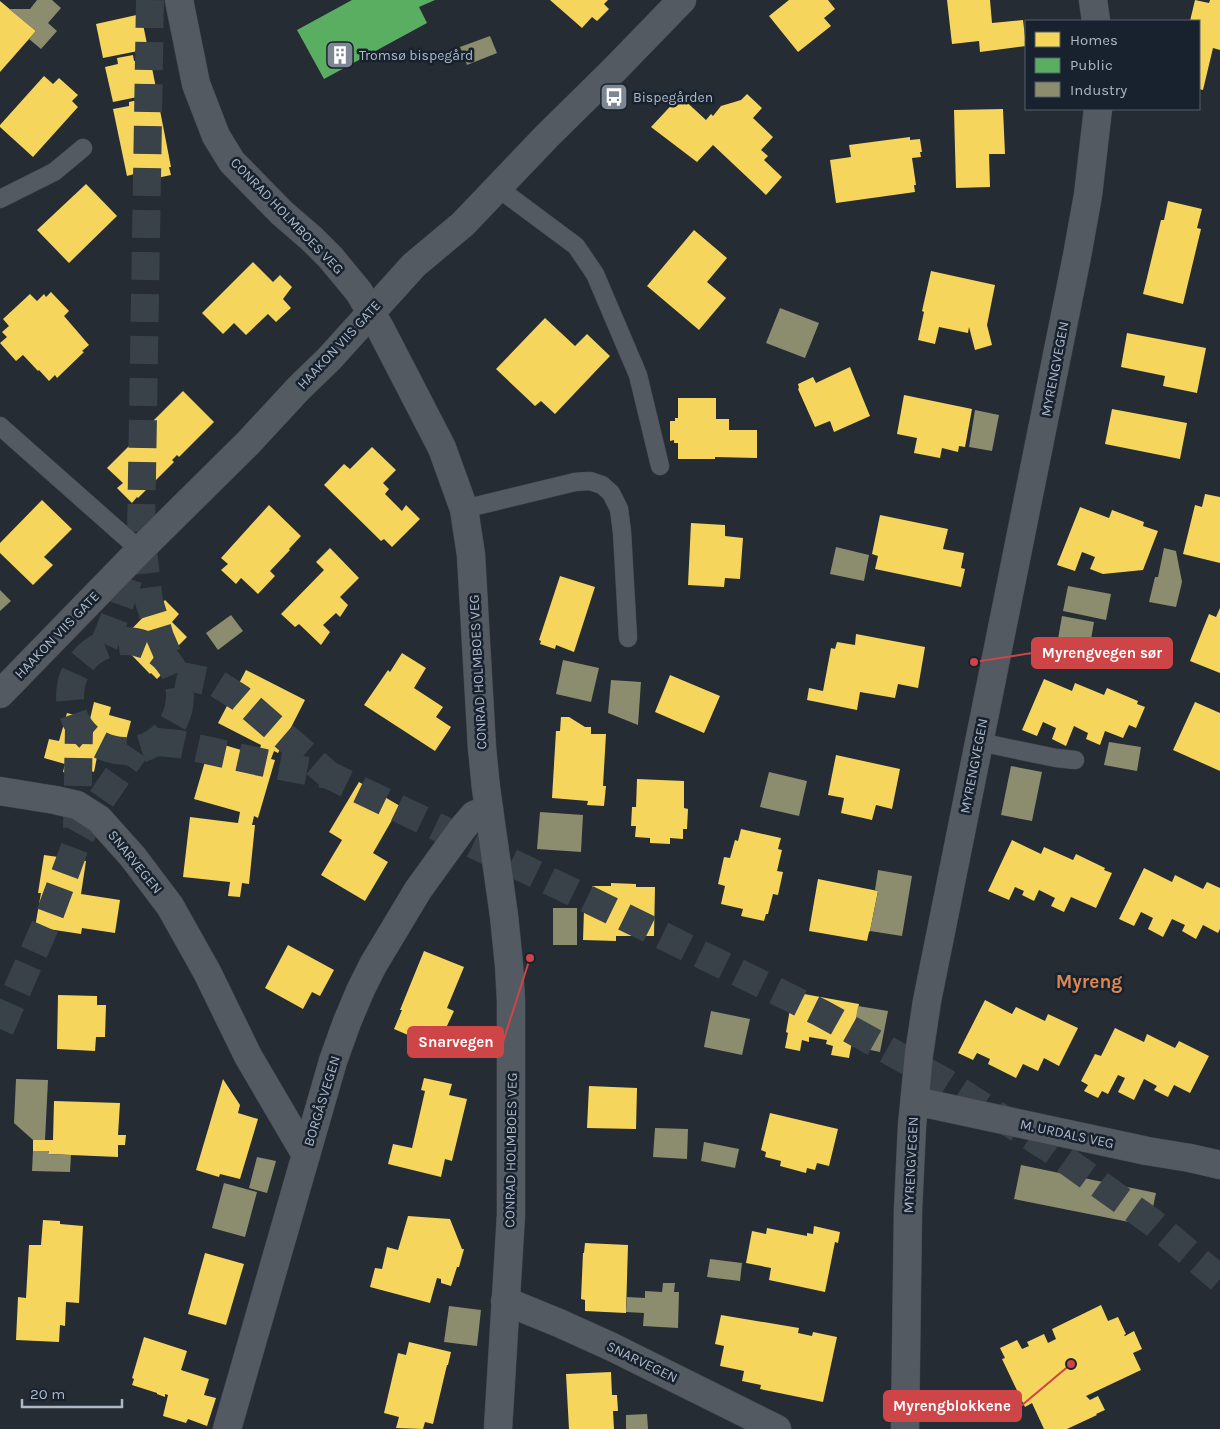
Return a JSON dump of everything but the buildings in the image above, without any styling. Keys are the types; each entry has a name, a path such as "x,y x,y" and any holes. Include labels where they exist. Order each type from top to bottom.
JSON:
{"street":[{"name":"CONRAD HOLMBOES VEG","path":"179,0 196,84 216,136 232,162 282,213 331,258 359,292 380,328 442,448 464,509 471,555 482,748 510,965 511,1215 498,1429"},
{"name":"HAAKON VIIS GATE","path":"0,694 140,550 249,442 329,359 414,265 463,224 682,0"},
{"path":"1093,0 1096,20"},
{"name":"MYRENGVEGEN","path":"905,1429 908,1210 912,1126 919,1054 927,1001 1075,266 1090,178 1098,110"},
{"name":"SNARVEGEN","path":"0,791 77,805 99,819 127,850 170,906 207,972 248,1056 306,1154"},
{"name":"BORGÅSVEGEN","path":"227,1429 333,1061 346,1022 374,965 418,890 462,829 474,816 489,809"},
{"name":"M. URDALS VEG","path":"915,1100 1119,1145 1220,1164"},
{"name":"SNARVEGEN","path":"505,1301 559,1322 777,1429"}],"lane":[{"path":"0,198 54,172 83,148"},
{"path":"498,188 576,246 595,274 638,375 660,466"},
{"path":"0,426 140,550"},
{"path":"464,509 575,482 590,481 602,485 611,493 619,509 628,638"},
{"path":"979,742 1056,758 1075,760"}],"tunnel":[{"path":"150,0 141,534 149,601 160,637 173,667"},
{"path":"104,644 127,584 138,547"},
{"path":"125,641 146,645 164,657 176,675 180,696 176,717 164,735 146,747 125,751 104,747 86,735 74,717 70,696 74,675 86,657 104,645 125,641"},
{"path":"177,675 216,683 240,698 329,775"},
{"path":"77,828 79,728"},
{"path":"156,742 179,744 329,775 821,1013 945,1082 1050,1149 1152,1222 1220,1279"},
{"path":"0,1029 47,922 76,844 96,807 135,750"}],"place":[{"name":"Tromsø bispegård","path":"340,55"},
{"name":"Bispegården","path":"614,97"},
{"name":"Myrengvegen sør","path":"974,662"},
{"name":"Snarvegen","path":"530,958"},
{"name":"Myrengblokkene","path":"1071,1364"}],"district":[{"name":"Myreng","path":"1089,982"}]}
